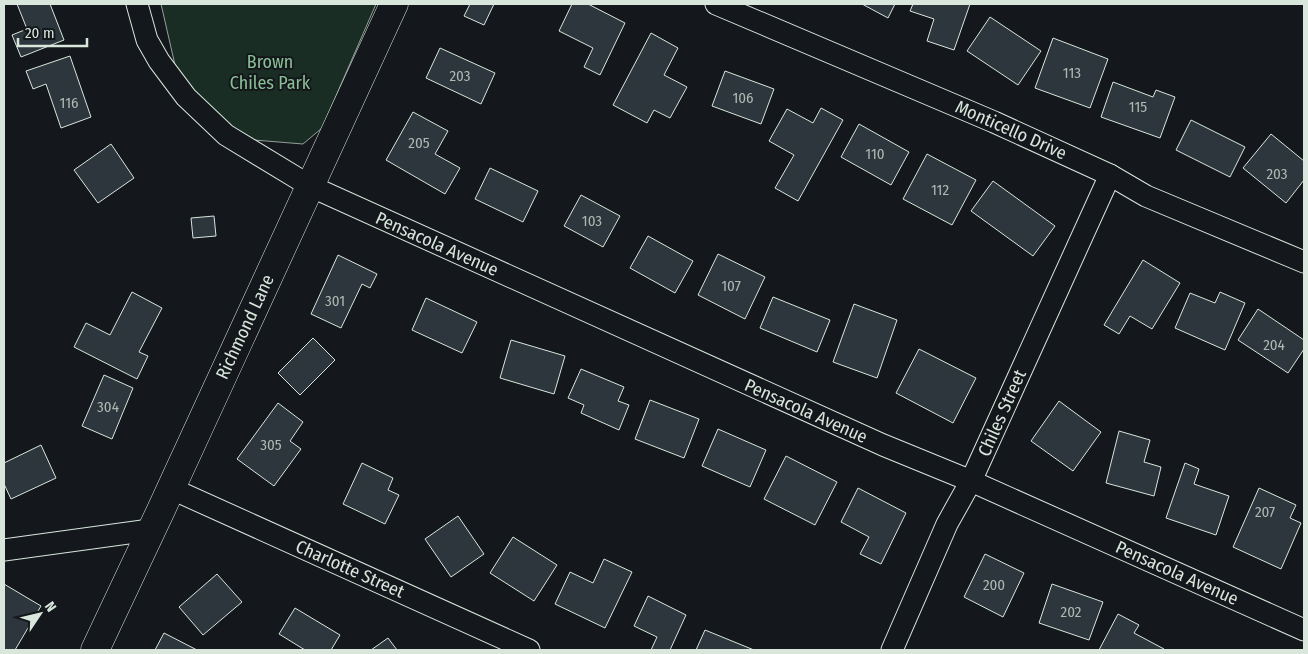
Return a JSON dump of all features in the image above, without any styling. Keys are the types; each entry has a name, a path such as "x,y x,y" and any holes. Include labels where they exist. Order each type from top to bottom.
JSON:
{"street":[{"name":"Pensacola Avenue","path":"137,4 147,40 159,61 186,97 226,135 310,186 883,445 971,481 1304,630"},
{"name":"Richmond Lane","path":"95,650 394,4"},
{"name":"Monticello Drive","path":"716,4 994,122 1110,174 1146,196 1304,262"},
{"name":"Chiles Street","path":"892,650 947,524 971,481 1110,174"},
{"name":"Charlotte Street","path":"170,488 529,650"},
{"path":"4,550 150,530"}],"green space":[{"name":"Brown Chiles Park","path":"161,4 376,4 322,128 303,144 254,140 217,121 178,78"}],"building":[{"path":"17,4 50,4 64,40 21,57 12,35 27,29"},
{"path":"470,4 494,4 484,25 464,16"},
{"path":"572,4 588,4 625,23 600,75 584,67 593,48 559,31"},
{"path":"862,4 895,4 888,18"},
{"path":"913,4 970,4 954,50 927,41 934,19 910,11"},
{"path":"990,17 1041,51 1018,85 967,51"},
{"path":"651,33 678,48 664,75 687,87 670,118 654,110 647,123 613,105"},
{"path":"1053,38 1108,59 1090,108 1035,88"},
{"path":"440,48 495,73 481,104 426,78"},
{"path":"70,56 91,117 61,128 46,84 33,89 26,71"},
{"path":"725,71 774,89 761,124 712,106"},
{"path":"1113,82 1153,97 1156,90 1175,97 1160,138 1101,117"},
{"path":"821,108 843,120 798,201 775,188 794,155 769,141 787,109 813,123"},
{"path":"413,112 448,131 435,154 460,168 445,194 386,160"},
{"path":"1191,120 1245,147 1230,177 1176,150"},
{"path":"859,124 909,152 891,185 841,157"},
{"path":"1271,134 1304,161 1304,180 1286,203 1243,168"},
{"path":"111,144 134,178 98,203 74,170"},
{"path":"927,154 976,180 952,225 903,199"},
{"path":"490,168 538,191 523,222 475,199"},
{"path":"993,181 1055,226 1033,256 971,211"},
{"path":"581,195 620,216 603,247 564,226"},
{"path":"214,216 216,236 193,238 191,218"},
{"path":"648,236 693,261 675,293 630,268"},
{"path":"718,254 765,277 745,319 698,295"},
{"path":"338,255 377,274 370,288 362,284 341,328 311,314"},
{"path":"1143,260 1180,283 1152,329 1130,316 1119,334 1104,325"},
{"path":"132,292 162,308 139,352 148,356 137,379 74,347 86,323 110,335"},
{"path":"1220,292 1245,303 1225,350 1175,328 1190,293 1215,303"},
{"path":"773,297 830,320 817,352 760,328"},
{"path":"426,298 477,322 462,353 412,330"},
{"path":"854,304 897,320 877,378 833,362"},
{"path":"1258,309 1304,340 1304,349 1288,373 1238,340"},
{"path":"313,338 335,360 300,395 278,373"},
{"path":"511,340 565,356 554,394 500,378"},
{"path":"919,349 976,378 953,423 896,393"},
{"path":"581,369 624,387 618,401 629,405 619,430 581,413 584,405 568,398"},
{"path":"104,375 133,388 112,439 82,426"},
{"path":"650,400 699,419 684,458 635,439"},
{"path":"1059,401 1101,432 1073,471 1031,441"},
{"path":"278,403 303,422 290,441 301,449 274,486 237,459"},
{"path":"718,429 766,450 750,487 702,466"},
{"path":"1119,431 1150,440 1144,462 1161,467 1154,496 1106,483"},
{"path":"41,445 56,478 11,499 4,484 4,463"},
{"path":"786,456 837,482 815,525 764,499"},
{"path":"362,463 393,478 388,490 399,495 385,524 343,504"},
{"path":"1185,463 1199,469 1194,484 1229,496 1216,535 1166,518"},
{"path":"858,488 906,513 881,564 860,554 869,537 841,522"},
{"path":"1259,488 1296,505 1290,518 1301,523 1281,569 1233,547"},
{"path":"458,516 484,554 451,577 425,539"},
{"path":"513,537 557,565 534,601 490,573"},
{"path":"985,554 1024,573 1003,617 964,597"},
{"path":"604,559 632,572 605,628 555,604 570,572 593,583"},
{"path":"217,574 242,602 203,635 179,607"},
{"path":"4,584 41,606 15,650 4,650"},
{"path":"1052,584 1103,602 1089,640 1039,623"},
{"path":"648,596 686,615 670,650 651,650 657,637 634,626"},
{"path":"295,608 340,635 331,650 305,650 279,634"},
{"path":"1118,614 1139,625 1134,633 1164,649 1099,650"},
{"path":"705,630 754,650 696,650"},
{"path":"164,633 197,650 155,650"},
{"path":"388,638 397,650 371,650"}]}
